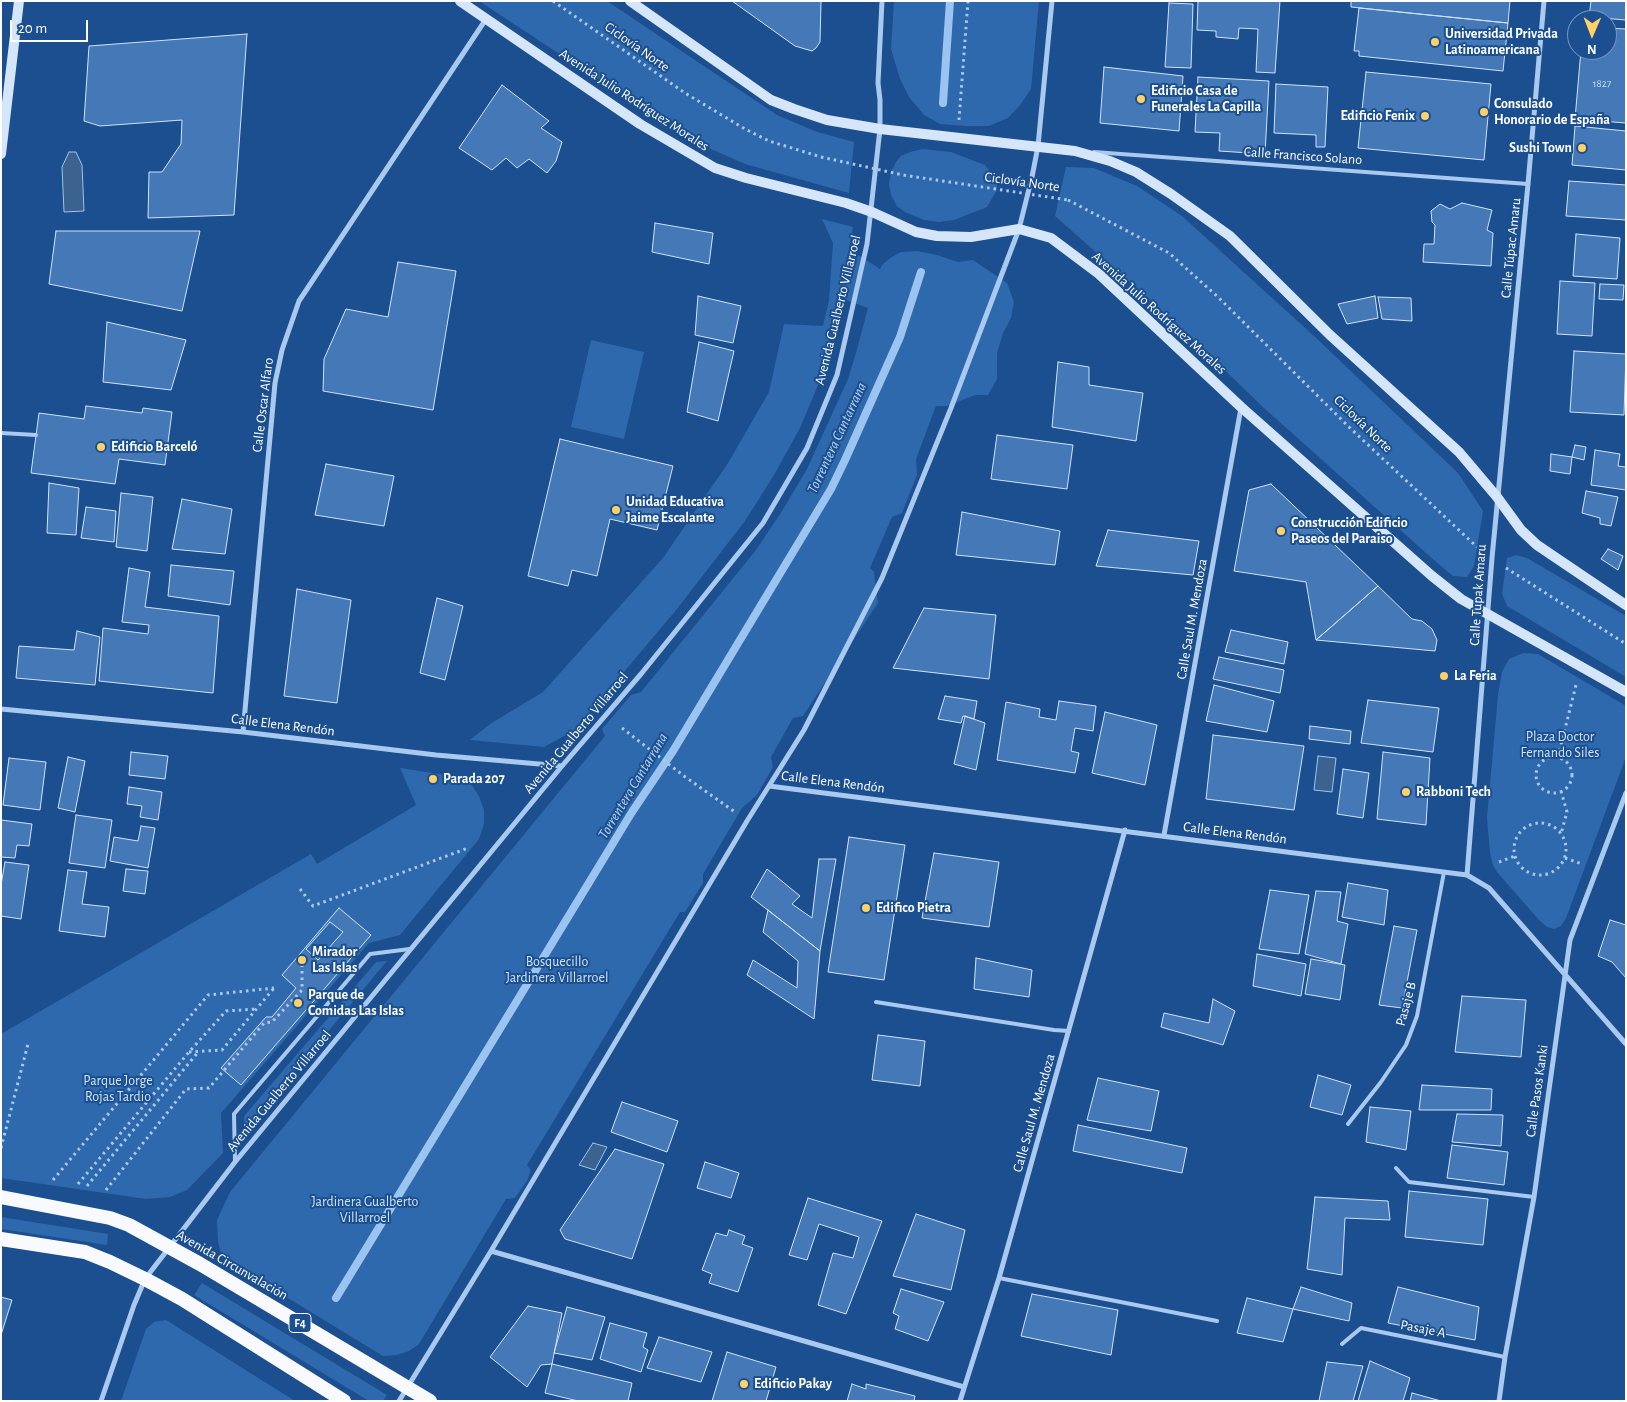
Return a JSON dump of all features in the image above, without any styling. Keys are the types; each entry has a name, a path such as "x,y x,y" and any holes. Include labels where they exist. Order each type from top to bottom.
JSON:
{"highway":[{"name":"Avenida Circunvalación","path":"1,1197 110,1218 129,1225 408,1386 430,1401"},
{"path":"1,1239 85,1252 145,1279 182,1299 344,1401"}],"main road":[{"path":"1,154 19,1"},
{"name":"Avenida Julio Rodríguez Morales","path":"460,1 640,124 715,168 746,178 846,202 916,232 937,236 970,237 1019,229 1051,238 1099,274 1242,407 1432,576 1461,599 1626,692"},
{"path":"630,1 771,100 827,120 880,129 1075,151 1110,161 1136,172 1171,194 1230,236 1330,335 1459,452 1497,496 1521,530 1537,545 1626,605"}],"street":[{"name":"Avenida Gualberto Villarroel","path":"101,1401 134,1304 145,1279 235,1162 562,766 641,674 763,523 807,448 837,375 868,244 880,129 878,83 882,1"},
{"path":"399,1401 804,730 882,578 951,408 1019,229 1038,146 1052,1"},
{"name":"Calle Túpac Amaru","path":"1497,496 1544,1"},
{"name":"Calle Oscar Alfaro","path":"243,732 275,382 282,350 299,301 486,19"},
{"name":"Calle Saul M. Mendoza","path":"1164,835 1242,407"},
{"name":"Calle Tupak Amaru","path":"1467,875 1497,496"},
{"name":"Calle Elena Rendón","path":"1,709 243,732 436,755 562,766"},
{"name":"Calle Elena Rendón","path":"769,786 1467,875 1488,888 1626,1044"},
{"name":"Calle Pasos Kanki","path":"1499,1401 1505,1357 1534,1197 1570,940 1626,793"},
{"name":"Calle Saul M. Mendoza","path":"960,1401 999,1278 1125,830"},
{"path":"491,1251 964,1387"}],"lane":[{"name":"Calle Francisco Solano","path":"1075,151 1528,184"},
{"path":"1,433 36,435"},
{"name":"Pasaje B","path":"1348,1124 1381,1082 1406,1045 1417,1016 1444,872"},
{"path":"235,1162 234,1114 370,954 410,949"},
{"path":"876,1002 1054,1030 1069,1030"},
{"path":"1396,1168 1409,1182 1534,1197"},
{"path":"999,1278 1217,1321"},
{"name":"Pasaje A","path":"1342,1344 1361,1328 1505,1357"}],"path":[{"name":"Ciclovía Norte","path":"553,1 685,93 769,141 821,157 903,175 1068,200 1169,253 1218,297 1349,427 1467,539"},
{"path":"959,122 968,1"},
{"path":"1514,574 1626,644"},
{"path":"1558,757 1577,682"},
{"path":"622,728 684,776 735,812"},
{"path":"1558,757 1568,764 1572,774 1569,785 1561,791 1555,793 1544,790 1540,786 1536,774 1541,762 1546,759 1558,757"},
{"path":"1561,791 1567,812 1561,834"},
{"path":"1547,824 1561,834 1565,842 1565,858 1556,870 1541,875 1533,874 1519,864 1515,856 1517,838 1529,826 1547,824"},
{"path":"300,889 313,906 468,848"},
{"path":"1499,862 1515,856"},
{"path":"1565,858 1582,864"},
{"path":"106,1190 186,1089 209,1088 264,1023 272,1022 302,990 302,960"},
{"path":"53,1180 208,994 274,988 222,1050 189,1052"},
{"path":"78,1184 226,1011 257,1009"},
{"path":"1,1148 28,1044"},
{"path":"87,1186 199,1051"}],"green space":[{"path":"479,1 607,1 777,115 817,132 854,142 849,193 745,164 711,149 637,105"},
{"path":"894,1 1039,1 1031,89 1021,104 1008,118 989,126 940,124 924,115 909,97 900,79 891,49"},
{"path":"923,149 951,152 985,165 997,180 997,190 987,207 954,220 939,222 924,220 905,212 897,206 891,195 889,184 891,172 901,156"},
{"path":"1066,167 1094,168 1137,186 1182,216 1314,336 1458,473 1483,511 1474,566 1467,577 1453,576 1435,561 1264,408 1180,327 1055,216"},
{"name":"Jardinera Gualberto Villarroel","path":"822,219 853,227 849,249 880,269 890,258 901,252 917,251 958,262 973,260 1007,283 1014,302 1011,318 1003,333 997,353 997,379 988,395 975,395 947,406 936,406 916,459 917,475 902,513 892,517 870,568 874,572 878,603 803,716 793,718 771,757 773,767 757,795 742,808 703,874 703,883 685,912 680,912 527,1165 531,1170 527,1181 515,1198 506,1199 419,1344 409,1351 397,1355 383,1356 222,1256 218,1242 217,1220 230,1192 605,736 602,729 631,695 641,692 756,550 782,511 807,469 848,379 856,353 868,308 841,298 829,359 800,428 774,475 745,521 677,609 575,730 544,747 470,740 490,724 543,692 663,558 728,463 769,392 784,324 823,326 829,300 833,243"},
{"path":"591,340 644,352 624,439 571,427"},
{"path":"1516,555 1527,558 1626,616 1626,677 1507,606 1502,594 1507,558"},
{"name":"Plaza Doctor Fernando Siles","path":"1523,653 1538,654 1626,706 1626,757 1566,918 1561,926 1554,929 1547,927 1539,920 1497,872 1490,853 1487,818 1498,695 1502,672 1509,659"},
{"name":"Parque Jorge Rojas Tardio","path":"400,768 459,777 471,784 479,796 484,810 484,824 479,839 400,935 369,943 221,1113 223,1153 187,1190 170,1197 146,1199 1,1178 1,1034 311,854 317,864 416,805"},
{"path":"387,961 245,1131 244,1116 376,962"},
{"path":"1,1217 108,1234 107,1245 1,1229"},
{"path":"202,1283 387,1395 383,1401 369,1401 194,1295"},
{"path":"166,1320 295,1401 121,1401 146,1329 154,1322"}],"shaded area":[{"path":"69,152 76,152 82,165 84,211 64,212 62,167"},
{"path":"1318,756 1336,758 1332,792 1314,790"},
{"path":"593,1143 607,1147 595,1170 579,1165"}],"building":[{"path":"732,1 821,1 820,42 812,51 795,46"},
{"path":"1198,1 1280,1 1275,73 1256,72 1258,29 1239,28 1238,39 1216,37 1216,31 1197,30"},
{"path":"1351,1 1510,1 1508,23 1351,7"},
{"path":"1591,1 1626,1 1626,20 1617,19 1617,10 1590,10"},
{"path":"1169,3 1193,4 1191,68 1165,67"},
{"name":"Universidad Privada Latinoamericana","path":"1359,8 1508,23 1503,71 1359,56 1359,51 1354,51"},
{"path":"1617,29 1626,29 1626,123 1575,119 1580,60 1617,60"},
{"path":"247,34 234,215 148,218 149,172 162,172 181,144 182,120 100,126 84,121 89,46"},
{"name":"Edificio Casa de Funerales La Capilla","path":"1104,67 1183,76 1179,131 1100,123"},
{"name":"Edificio Fenix","path":"1366,72 1491,84 1484,160 1358,148"},
{"path":"1198,77 1269,81 1265,154 1219,151 1220,133 1195,132"},
{"path":"1276,84 1328,87 1325,147 1316,147 1316,135 1274,133"},
{"path":"502,85 549,121 541,128 562,142 556,161 547,173 529,159 517,168 506,158 492,170 459,148"},
{"path":"1575,126 1626,131 1626,170 1572,165"},
{"path":"1569,181 1626,185 1626,220 1566,216"},
{"path":"1462,203 1492,210 1487,230 1493,233 1491,266 1423,262 1424,244 1434,244 1435,225 1432,222 1431,211 1440,204 1450,209"},
{"path":"655,223 713,233 709,264 652,252"},
{"path":"56,231 200,231 182,311 49,284"},
{"path":"1576,234 1620,238 1617,279 1573,276"},
{"path":"398,262 456,271 433,410 323,391 324,359 346,309 388,317"},
{"path":"1560,281 1595,283 1592,336 1557,334"},
{"path":"1600,284 1624,285 1623,300 1599,299"},
{"path":"698,296 741,306 733,343 695,335"},
{"path":"1375,296 1378,318 1347,324 1338,304"},
{"path":"1378,297 1411,298 1412,321 1382,319"},
{"path":"107,322 186,340 171,390 103,382"},
{"path":"699,342 734,351 718,421 687,412"},
{"path":"1574,351 1626,354 1624,415 1570,412"},
{"path":"1058,362 1089,367 1089,385 1143,393 1136,441 1052,427"},
{"name":"Edificio Barceló","path":"86,406 142,413 143,408 172,412 165,465 119,459 115,484 31,473 39,413 84,419"},
{"path":"997,435 1073,445 1067,489 991,479"},
{"path":"560,439 673,466 657,530 610,519 597,576 572,570 568,586 528,576"},
{"path":"1575,445 1586,447 1584,460 1572,457"},
{"path":"1595,450 1620,454 1618,466 1626,467 1626,490 1591,485"},
{"path":"1551,454 1572,457 1570,474 1550,471"},
{"path":"326,464 394,476 384,526 315,515"},
{"path":"49,483 79,488 76,535 47,533"},
{"name":"Construcción Edificio Paseos del Paraiso","path":"1271,484 1378,586 1316,640 1306,582 1234,571 1249,490"},
{"path":"1586,491 1618,497 1611,526 1600,524 1600,518 1582,513"},
{"path":"121,493 153,497 147,551 116,547"},
{"path":"182,499 232,509 225,554 172,549"},
{"path":"86,507 116,511 114,542 81,538"},
{"path":"962,512 1060,531 1055,565 956,555"},
{"path":"1108,530 1199,541 1193,575 1096,566"},
{"path":"1608,549 1623,556 1618,570 1601,559"},
{"path":"171,565 234,571 230,605 168,596"},
{"path":"129,568 150,572 145,607 219,616 213,693 99,681 103,628 148,634 149,625 122,622"},
{"path":"1378,586 1412,619 1422,621 1432,629 1437,640 1435,651 1316,640"},
{"path":"297,589 351,600 337,703 284,696"},
{"path":"437,598 463,606 445,680 420,673"},
{"path":"924,608 996,615 989,679 893,668"},
{"path":"1231,630 1288,642 1284,664 1225,652"},
{"path":"77,631 100,637 95,685 16,678 19,646 74,650"},
{"path":"1219,657 1284,670 1280,693 1213,679"},
{"path":"1214,685 1274,701 1267,732 1206,721"},
{"path":"945,696 977,701 974,719 963,716 961,723 938,719"},
{"path":"1368,700 1439,708 1433,752 1361,743"},
{"path":"1059,701 1096,706 1093,731 1075,728 1071,751 1079,753 1075,773 997,760 1006,702 1040,709 1039,717 1056,720"},
{"path":"1105,712 1157,725 1145,785 1092,773"},
{"path":"965,716 985,723 976,770 954,764"},
{"path":"1310,726 1351,731 1350,744 1309,739"},
{"path":"1213,735 1304,746 1294,810 1206,799"},
{"path":"131,752 168,756 165,779 129,775"},
{"path":"1383,752 1430,758 1426,825 1377,819"},
{"path":"68,757 85,761 75,812 58,808"},
{"path":"9,758 46,762 40,810 3,805"},
{"path":"1343,769 1369,773 1363,818 1337,814"},
{"path":"129,787 162,792 158,820 140,817 142,806 127,804"},
{"path":"76,815 112,820 105,868 69,863"},
{"path":"1,820 32,824 29,846 17,845 15,858 1,857"},
{"path":"141,826 155,828 148,868 110,861 114,837 138,841"},
{"name":"Edifico Pietra","path":"849,837 905,845 884,980 828,972"},
{"path":"934,853 999,862 989,927 922,918"},
{"path":"819,859 836,859 820,951 751,897 767,869 800,896 792,904 812,918"},
{"path":"5,862 29,865 21,919 1,916 1,885"},
{"path":"126,869 148,871 145,894 123,891"},
{"path":"68,870 87,872 82,904 109,907 105,937 59,931"},
{"path":"1348,883 1388,890 1384,925 1342,917"},
{"path":"1270,890 1309,895 1299,954 1259,949"},
{"path":"1316,891 1341,892 1337,921 1348,924 1341,964 1305,954"},
{"name":"Parque de Comidas Las Islas","path":"339,908 371,935 241,1085 221,1068 266,1017 272,1017 296,988 282,975"},
{"path":"768,910 820,951 814,1019 747,975 753,960 797,988 798,961 763,932"},
{"path":"1610,920 1626,925 1626,978 1612,962 1598,956"},
{"path":"330,922 343,932 318,960 306,949"},
{"path":"1394,926 1417,930 1402,1008 1379,1005"},
{"path":"1257,954 1306,964 1301,996 1253,986"},
{"path":"976,958 1032,970 1029,997 974,989"},
{"path":"1311,959 1345,965 1340,1000 1305,994"},
{"path":"1462,996 1526,1000 1521,1057 1455,1052"},
{"path":"1213,999 1235,1011 1223,1045 1161,1027 1164,1013 1209,1023"},
{"path":"878,1035 925,1041 920,1086 872,1080"},
{"path":"1318,1075 1351,1085 1342,1115 1310,1107"},
{"path":"1098,1078 1159,1091 1151,1131 1087,1120"},
{"path":"1422,1085 1492,1089 1491,1110 1419,1110"},
{"path":"622,1102 678,1121 667,1152 611,1132"},
{"path":"1370,1107 1411,1111 1406,1150 1366,1142"},
{"path":"1457,1114 1503,1115 1501,1146 1452,1142"},
{"path":"1078,1125 1187,1148 1182,1173 1073,1151"},
{"path":"1452,1145 1508,1152 1504,1185 1447,1178"},
{"path":"615,1149 664,1164 632,1259 565,1239 560,1230"},
{"path":"705,1162 739,1173 731,1198 697,1188"},
{"path":"1409,1191 1488,1199 1483,1245 1405,1237"},
{"path":"1315,1197 1388,1201 1390,1220 1345,1218 1342,1275 1307,1269"},
{"path":"808,1198 882,1221 846,1314 818,1305 833,1253 853,1258 859,1237 819,1224 807,1260 789,1255"},
{"path":"916,1214 965,1230 951,1290 893,1276"},
{"path":"729,1230 745,1236 742,1244 753,1248 738,1292 709,1283 712,1274 702,1270 716,1233 727,1236"},
{"path":"1301,1287 1352,1303 1349,1321 1293,1309"},
{"path":"1398,1287 1479,1307 1475,1340 1388,1323"},
{"path":"901,1289 944,1302 928,1341 895,1329 899,1316 893,1313"},
{"path":"1032,1294 1118,1310 1111,1355 1021,1336"},
{"path":"1,1297 12,1300 1,1335"},
{"path":"1247,1298 1293,1309 1283,1342 1237,1333"},
{"path":"528,1306 562,1313 552,1364 541,1365 527,1387 490,1357"},
{"path":"567,1307 605,1317 592,1360 554,1353"},
{"path":"610,1323 647,1333 643,1347 648,1350 641,1372 600,1359"},
{"path":"659,1337 712,1352 701,1382 647,1368"},
{"name":"Edificio Pakay","path":"727,1352 776,1367 766,1401 712,1401"},
{"path":"1370,1361 1410,1378 1403,1401 1358,1401"},
{"path":"1327,1362 1363,1366 1353,1401 1319,1401"},
{"path":"552,1364 632,1383 628,1401 578,1401 545,1393"},
{"path":"852,1384 866,1389 866,1384 915,1396 914,1401 847,1401"},
{"path":"1412,1393 1441,1401 1410,1401"}],"waterway":[{"name":"Torrentera Cantarrana","path":"943,103 950,1"},
{"name":"Torrentera Cantarrana","path":"336,1298 632,812 673,751 831,489 900,337 921,272"}],"place":[{"name":"Universidad Privada Latinoamericana","path":"1435,42"},
{"name":"Edificio Casa de Funerales La Capilla","path":"1141,99"},
{"name":"Consulado Honorario de España","path":"1484,112"},
{"name":"Edificio Fenix","path":"1425,116"},
{"name":"Sushi Town","path":"1582,148"},
{"name":"Edificio Barceló","path":"101,447"},
{"name":"Unidad Educativa Jaime Escalante","path":"616,510"},
{"name":"Construcción Edificio Paseos del Paraiso","path":"1281,531"},
{"name":"La Feria","path":"1444,676"},
{"name":"Parada 207","path":"433,779"},
{"name":"Rabboni Tech","path":"1406,792"},
{"name":"Edifico Pietra","path":"866,908"},
{"name":"Mirador Las Islas","path":"302,960"},
{"name":"Parque de Comidas Las Islas","path":"298,1003"},
{"name":"Edificio Pakay","path":"744,1384"}],"park label":[{"name":"Bosquecillo Jardinera Villarroel","path":"557,970"}]}
